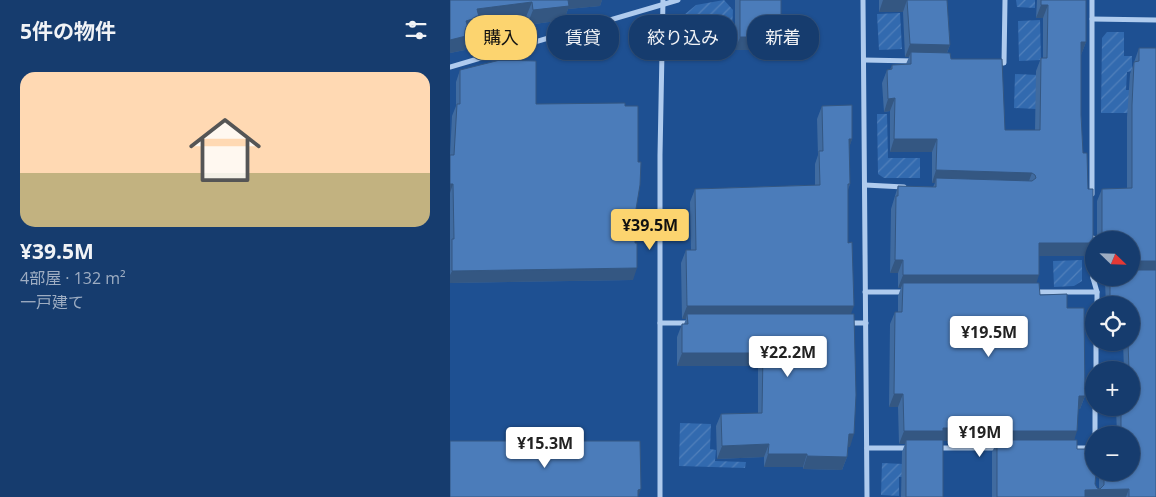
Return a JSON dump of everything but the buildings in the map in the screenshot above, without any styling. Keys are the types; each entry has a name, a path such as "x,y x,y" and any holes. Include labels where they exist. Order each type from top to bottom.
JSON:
{"street":[{"path":"450,67 663,2 678,0"},
{"path":"863,0 867,497"},
{"path":"995,62 1004,63 1004,0"},
{"path":"1092,0 1092,198"},
{"path":"660,497 663,2"},
{"path":"1092,19 1156,20"},
{"path":"864,60 920,61"},
{"path":"865,185 912,187"},
{"path":"1095,286 1097,296"},
{"path":"865,292 914,292"},
{"path":"1030,292 1097,292"},
{"path":"660,323 699,323"},
{"path":"846,323 866,323"},
{"path":"867,448 916,448"},
{"path":"926,448 1005,448"},
{"path":"1064,448 1085,448"}],"shaded area":[{"path":"474,0 498,8 499,15 478,15"},
{"path":"724,0 733,10 733,15 684,15 696,5"},
{"path":"1016,0 1035,0 1035,8 1017,7"},
{"path":"900,13 902,49 879,50 877,14"},
{"path":"1040,20 1041,60 1019,61 1018,21"},
{"path":"1107,32 1124,32 1124,56 1132,56 1132,71 1127,72 1126,90 1134,90 1134,113 1101,113 1102,38"},
{"path":"1015,74 1038,75 1037,109 1014,108"},
{"path":"877,114 887,114 888,158 920,158 920,178 884,178 878,174"},
{"path":"1082,260 1082,281 1074,286 1054,287 1053,261"},
{"path":"680,423 711,424 710,449 716,450 715,461 746,462 745,468 679,466"},
{"path":"882,463 904,464 903,477 899,477 899,496 881,495"}]}
